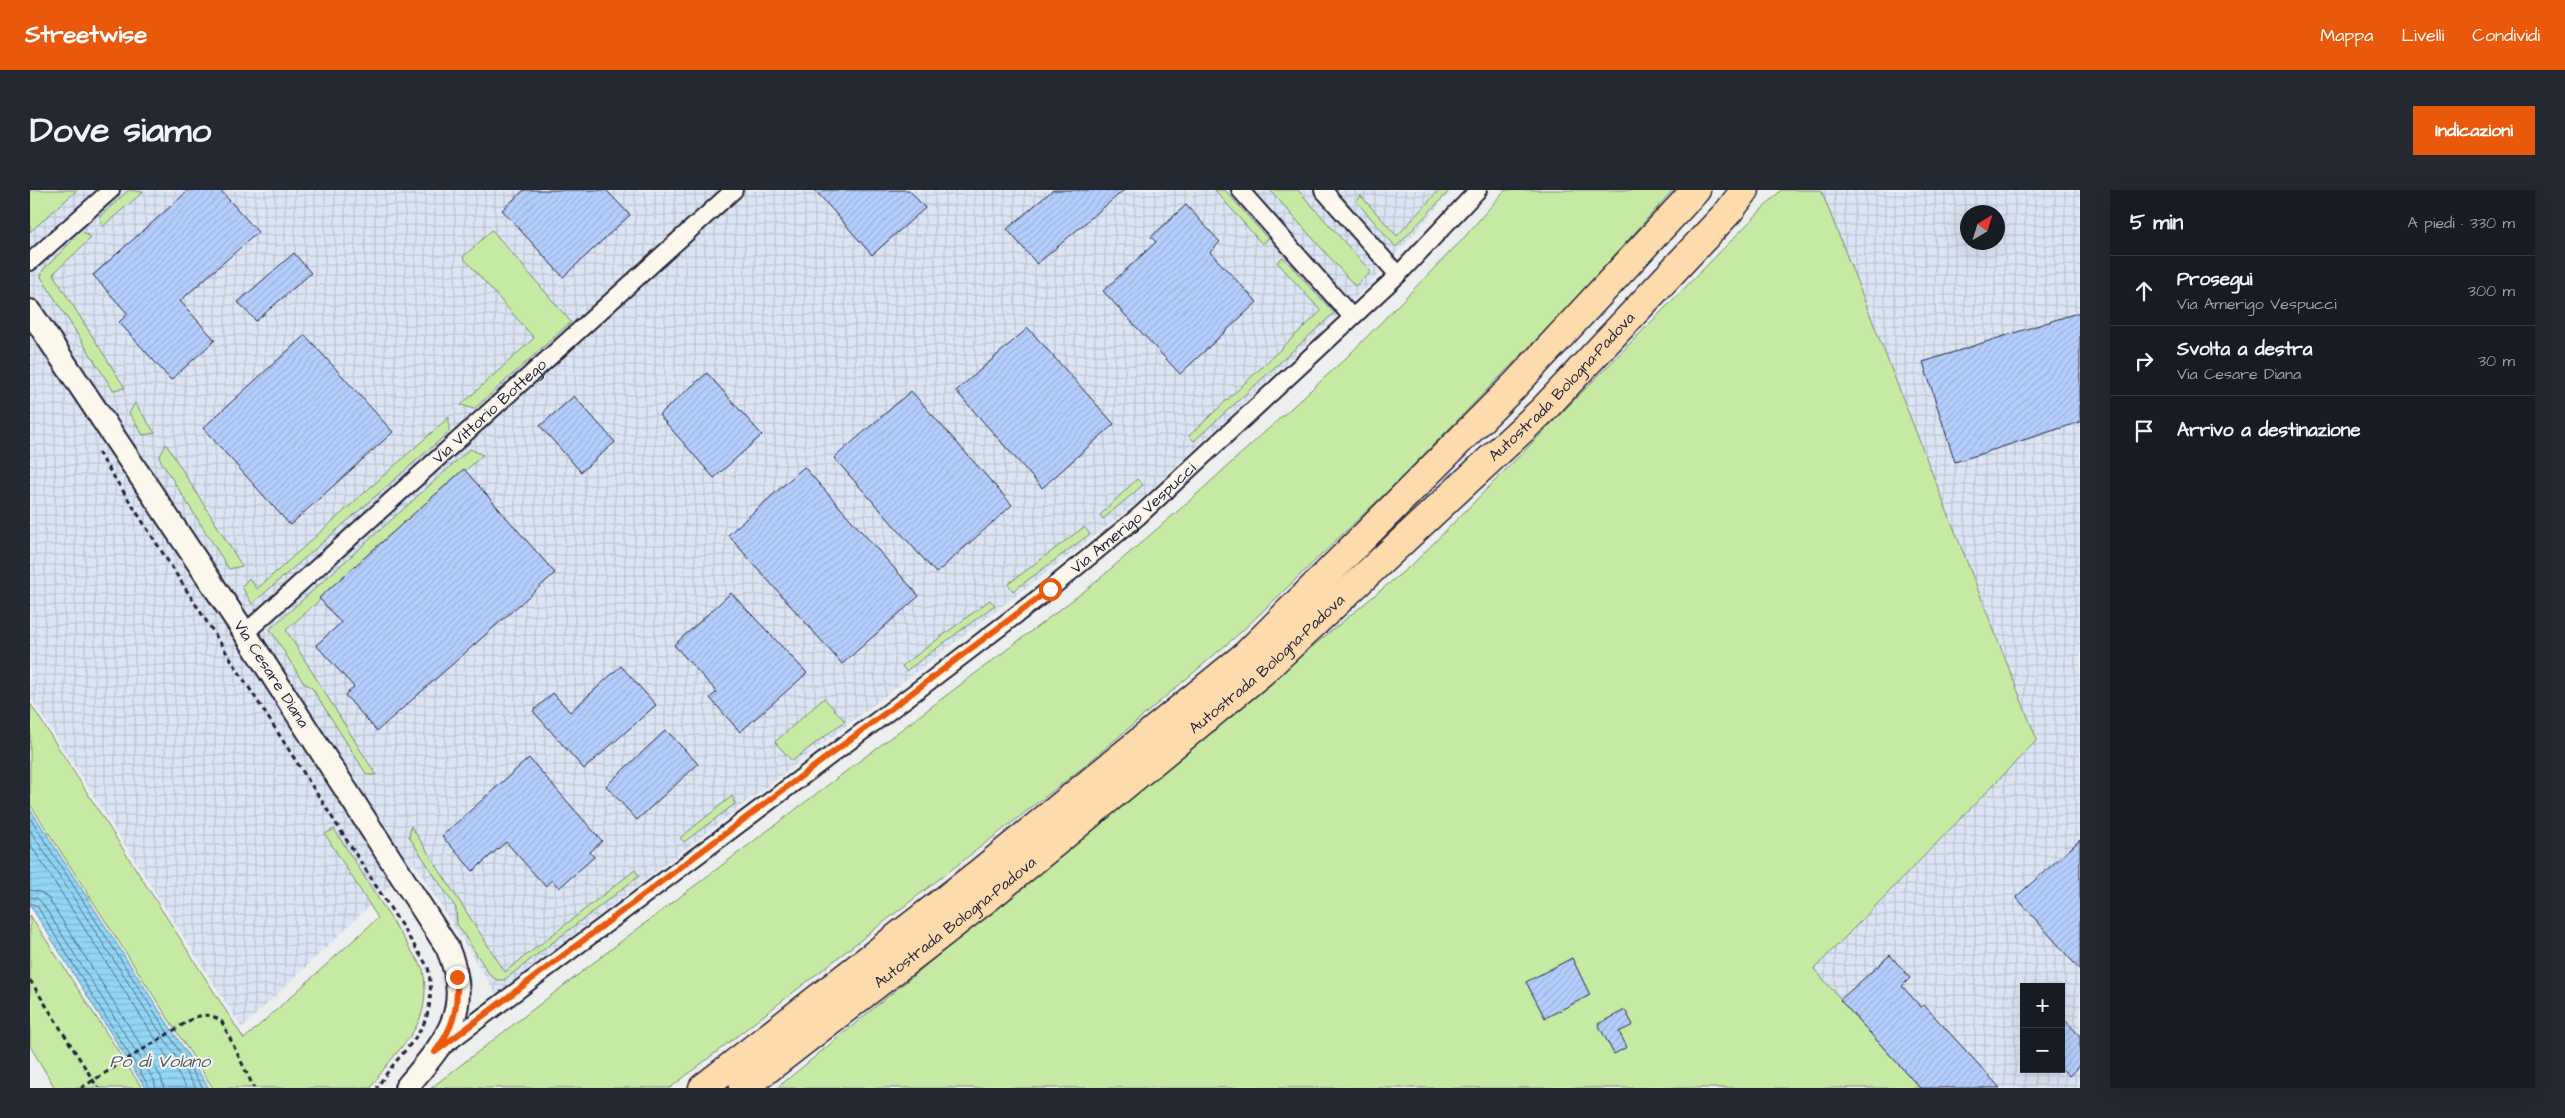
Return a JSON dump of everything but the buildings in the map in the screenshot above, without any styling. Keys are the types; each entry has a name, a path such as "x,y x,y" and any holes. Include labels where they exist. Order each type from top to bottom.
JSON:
{"highway":[{"name":"Autostrada Bologna-Padova","path":"703,1088 978,874 1247,654 1514,386 1696,190"},
{"name":"Autostrada Bologna-Padova","path":"743,1088 995,892 1262,672 1543,410 1730,210 1746,190"}],"main road":[{"name":"Via Cesare Diana","path":"30,310 245,633 447,947 457,977 458,996 455,1017 448,1035 435,1052"},
{"name":"Via Amerigo Vespucci","path":"406,1088 435,1052"}],"street":[{"path":"30,262 111,190"},
{"name":"Via Vittorio Bottego","path":"245,633 734,190"},
{"path":"1240,190 1352,317"},
{"path":"1323,190 1398,275"},
{"name":"Via Amerigo Vespucci","path":"435,1052 1050,589 1139,516 1398,275 1478,190"}],"path":[{"path":"93,443 428,967 432,989 425,1025 386,1073 377,1088"},
{"path":"30,980 98,1088"},
{"path":"81,1088 195,1017 213,1015 222,1022 254,1088"}],"shaded area":[{"path":"30,190 1452,190 1368,286 1137,503 496,994 414,863 242,1028 30,697"},
{"path":"1821,190 2080,190 2080,1088 1920,1088 1813,969 2037,739"}],"green space":[{"path":"30,190 77,190 30,232"},
{"path":"129,190 143,192 102,227 100,216"},
{"path":"1215,190 1225,190 1268,239 1262,244"},
{"path":"1270,190 1298,190 1371,272 1355,286"},
{"path":"1439,190 1450,190 1396,247 1356,201 1361,196 1397,236"},
{"path":"1505,190 1673,190 1569,306 1396,483 1241,632 1081,769 670,1088 431,1088 623,940 1091,586 1186,504 1346,358 1462,240"},
{"path":"1781,190 1821,190 2037,740 1814,969 1920,1088 777,1088 1415,562"},
{"path":"492,230 571,322 474,409 461,405 534,338 463,257"},
{"path":"82,231 91,238 53,274 125,388 113,390 41,277 43,270"},
{"path":"1283,257 1334,313 1194,441 1189,436 1321,311 1277,262"},
{"path":"135,403 155,433 143,435 129,413"},
{"path":"449,417 449,432 252,604 242,587 249,578 257,589"},
{"path":"166,444 242,566 229,569 159,458"},
{"path":"470,449 483,455 286,630 376,775 367,775 312,688 303,682 270,629"},
{"path":"1137,479 1143,485 1103,519 1100,515"},
{"path":"1084,527 1090,534 1013,591 1008,584"},
{"path":"990,600 995,605 906,671 902,666"},
{"path":"824,698 845,721 792,761 775,742"},
{"path":"30,703 244,1039 378,918 325,834 334,829 423,969 425,990 423,1007 418,1022 371,1088 213,1088 30,804"},
{"path":"732,796 735,804 684,842 680,838"},
{"path":"411,826 505,972 635,870 639,876 504,980 497,980 490,975 457,924 456,908 409,837"},
{"path":"30,915 142,1088 99,1088 97,1085 93,1088 55,1088 30,1046"}],"water":[{"name":"Po di Volano","path":"30,809 209,1088 146,1088 139,1078 30,905"}],"route":[{"path":"457,977 458,996 455,1017 448,1035 435,1052 1050,589"}]}
